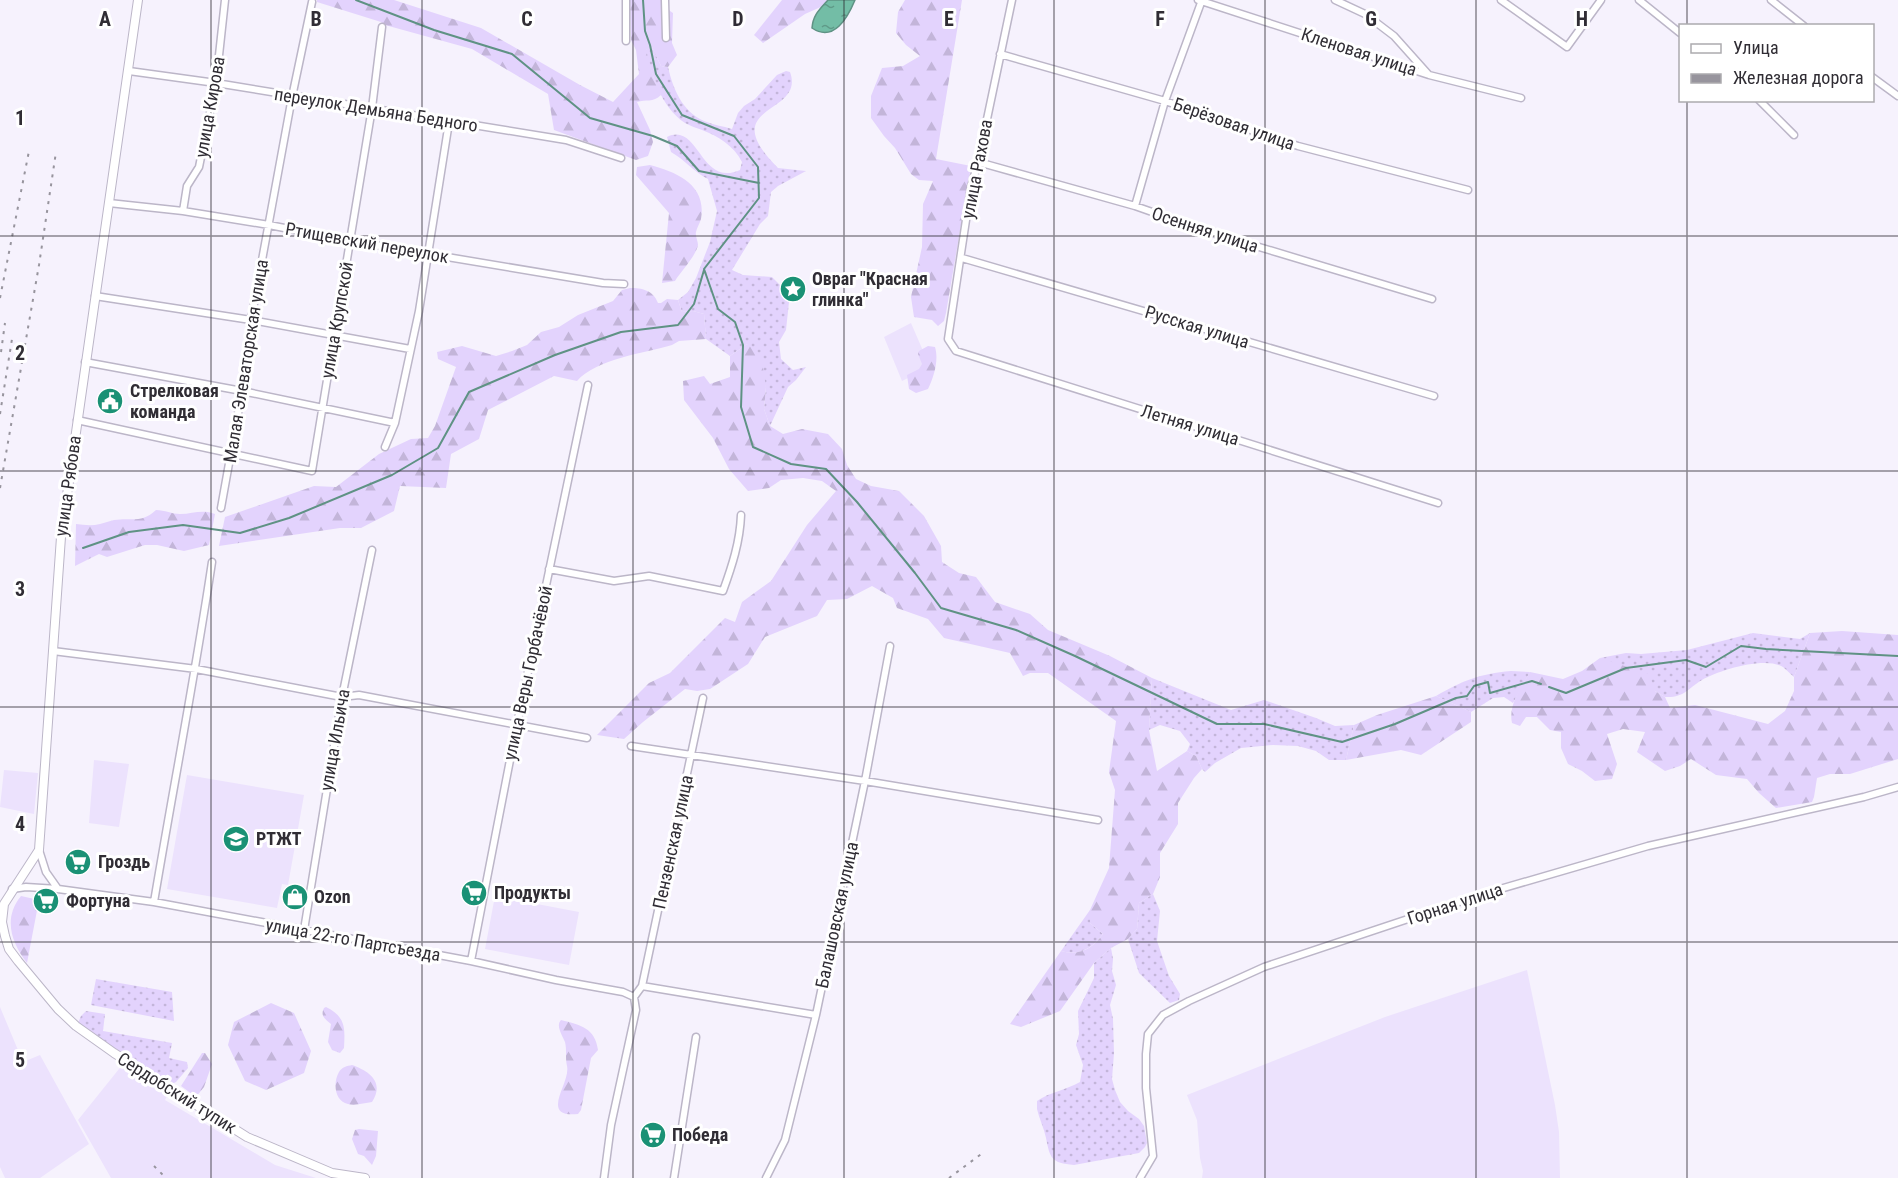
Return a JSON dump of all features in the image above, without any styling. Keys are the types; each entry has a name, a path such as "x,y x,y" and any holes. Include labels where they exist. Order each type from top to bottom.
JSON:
{"street":[{"name":"улица Рябова","path":"39,850 61,537 138,0"},
{"name":"улица Кирова","path":"183,211 187,186 199,167 216,83 225,0"},
{"path":"626,0 626,41"},
{"path":"665,0 666,38"},
{"name":"улица Рахова","path":"948,339 971,187 1012,0"},
{"path":"1135,206 1165,101 1201,0"},
{"name":"Кленовая улица","path":"1201,0 1429,75 1521,98"},
{"path":"1335,0 1365,14 1394,36 1429,75"},
{"path":"1501,0 1568,47 1601,0"},
{"path":"1639,0 1679,32"},
{"path":"1771,0 1801,24"},
{"name":"Малая Элеваторская улица","path":"221,508 268,225 312,2"},
{"name":"улица Крупской","path":"230,453 312,471 372,108 382,27"},
{"name":"Берёзовая улица","path":"1000,54 1165,101 1298,146 1468,190"},
{"name":"переулок Демьяна Бедного","path":"129,71 566,140 621,158"},
{"path":"1874,78 1898,96"},
{"path":"1761,102 1794,135"},
{"path":"385,447 395,423 410,349 449,122"},
{"name":"Осенняя улица","path":"978,162 1135,206 1206,231 1432,299"},
{"name":"Ртищевский переулок","path":"109,203 183,211 603,283 624,284"},
{"name":"Русская улица","path":"962,258 1434,396"},
{"path":"95,296 251,320 410,349"},
{"name":"Летняя улица","path":"948,339 956,351 1438,503"},
{"path":"85,362 242,391 395,423"},
{"name":"улица Веры Горбачёвой","path":"471,961 517,723 588,385"},
{"path":"77,420 230,453"},
{"path":"549,569 614,581 649,576 723,591 735,558 741,531 741,516"},
{"name":"улица Ильича","path":"304,930 342,697 372,550"},
{"path":"154,902 196,669 212,562"},
{"name":"Балашовская улица","path":"766,1178 785,1140 816,1015 865,781 890,646"},
{"path":"53,651 196,669 342,697 358,695 517,723 587,738"},
{"name":"Пензенская улица","path":"642,986 704,698"},
{"path":"631,746 865,781 1098,820"},
{"name":"Горная улица","path":"1140,1178 1153,1156 1146,1088 1148,1034 1163,1015 1189,1001 1264,966 1484,894 1648,846 1864,797 1898,787"},
{"path":"12,889 39,850"},
{"path":"39,850 46,872 58,889"},
{"name":"улица 22-го Партсъезда","path":"12,889 26,887 58,889 154,902 471,961 623,992 634,997"},
{"name":"Сердобский тупик","path":"12,889 4,904 2,922 9,949 58,1009 76,1026 114,1053 247,1137 332,1173 365,1178"},
{"path":"604,1178 611,1125 636,1010 634,997 642,986 816,1015"},
{"path":"674,1178 696,1037"}],"shaded area":[{"path":"911,323 930,367 902,381 884,337"},
{"path":"94,760 129,764 119,827 89,823"},
{"path":"4,770 38,773 34,814 0,807"},
{"name":"РТЖТ","path":"187,775 304,795 288,885 282,884 277,908 167,889"},
{"path":"495,896 579,912 569,965 485,949"},
{"path":"1527,970 1555,1105 1559,1132 1560,1178 1202,1178 1197,1120 1187,1095 1385,1017"},
{"path":"0,1007 23,1062 40,1055 89,1144 40,1178 5,1178 0,1167"},
{"path":"123,1064 168,1094 165,1100 275,1165 316,1178 111,1178 78,1120"}],"green space":[{"path":"317,0 394,0 481,28 613,102 639,74 636,50 631,40 630,0 665,0 661,5 673,13 672,43 677,55 668,67 661,66 652,47 646,50 661,95 652,100 637,102 653,142 648,156 636,160 554,130 548,94 472,49 385,25 317,2"},
{"path":"782,0 828,0 823,6 805,14 763,43 754,35"},
{"path":"905,0 962,0 936,159 971,166 946,313 944,321 938,326 932,320 914,317 911,297 922,247 923,204 933,181 919,180 911,174 895,148 871,118 871,96 882,68 903,66 920,56 896,33 898,12"},
{"path":"652,47 661,66 668,67 676,91 684,105 696,117 704,121 732,129 738,113 744,106 755,99 777,75 786,71 790,72 791,86 786,96 757,121 755,132 761,147 778,168 806,171 771,192 768,216 760,224 732,270 743,275 772,277 784,289 789,302 786,330 779,342 781,359 793,370 806,367 788,387 770,426 764,409 766,387 747,344 730,356 706,339 704,314 693,311 682,312 678,300 688,292 696,278 710,242 717,211 708,179 671,152 667,137 678,135 686,138 716,170 727,173 740,170 742,162 725,142 685,123 669,108 659,90 645,50"},
{"path":"650,165 680,176 688,182 695,189 702,207 696,234 697,249 675,281 662,283 669,213 636,175 637,167"},
{"path":"630,288 647,291 658,303 667,299 678,300 682,312 693,311 704,314 706,339 679,341 672,345 608,362 585,373 577,381 554,376 488,410 479,439 451,454 446,488 400,486 394,511 361,528 340,528 219,546 225,517 314,486 336,487 379,454 411,439 428,438 435,426 456,367 438,359 437,352 462,346 496,356 512,351 527,345 541,332 559,327 578,315 613,301 622,290"},
{"path":"747,344 761,355 766,387 764,409 770,426 783,434 802,429 828,434 842,449 847,465 856,479 871,486 899,491 924,516 941,546 942,562 959,573 976,577 995,602 1030,614 1048,630 1110,656 1152,678 1149,730 1157,771 1187,751 1196,756 1202,769 1178,803 1178,824 1160,853 1160,877 1153,894 1139,903 1137,929 1128,939 1111,948 1094,963 1060,1011 1021,1027 1010,1024 1061,951 1074,953 1085,950 1103,934 1090,923 1090,910 1109,868 1115,790 1109,772 1116,721 1048,673 1030,673 1023,676 1010,653 944,638 928,619 897,608 893,598 872,586 847,599 827,600 817,616 765,637 748,664 710,689 697,691 685,689 624,739 597,735 649,683 670,673 725,618 735,622 742,602 771,581 807,525 836,491 822,481 803,478 781,480 769,488 748,491 729,469 713,438 684,400 683,381 704,376 710,384 730,377 730,356"},
{"path":"928,346 935,347 934,374 928,389 916,393 909,389 907,375 919,369 922,364 919,351"},
{"path":"156,510 177,514 202,512 215,514 209,545 184,551 157,545 145,545 107,557 99,554 75,566 76,524 94,525 114,520 141,519"},
{"path":"1842,631 1898,635 1898,759 1850,774 1830,774 1817,778 1812,802 1776,808 1747,779 1716,775 1691,759 1665,771 1637,752 1645,732 1623,729 1607,734 1617,764 1612,779 1595,781 1568,764 1561,748 1561,732 1550,730 1537,717 1526,717 1520,726 1512,723 1514,703 1530,672 1563,679 1582,671 1600,658 1649,674 1655,691 1665,697 1670,708 1695,705 1768,724 1785,711 1794,691 1794,677 1810,633"},
{"path":"1753,633 1800,639 1810,633 1794,677 1783,667 1775,664 1754,664 1719,672 1681,694 1665,697 1600,658 1626,653 1687,650"},
{"path":"1511,671 1530,672 1513,703 1504,697 1493,698 1471,712 1436,696 1472,679"},
{"path":"1152,678 1231,710 1264,700 1335,726 1354,725 1346,760 1329,760 1316,751 1298,746 1273,745 1241,748 1215,763 1205,772 1196,756 1187,751 1190,744 1180,731 1160,725 1149,730"},
{"path":"1436,696 1471,712 1471,722 1421,755 1401,750 1346,760 1354,725"},
{"path":"1153,894 1160,911 1157,941 1169,976 1180,994 1179,1000 1170,1003 1139,973 1128,939 1137,929 1139,903"},
{"path":"21,896 39,900 27,963 17,947 11,930 12,913"},
{"path":"1090,910 1090,923 1103,934 1085,950 1061,951"},
{"path":"1111,948 1112,971 1116,985 1110,1005 1113,1019 1114,1053 1112,1079 1120,1102 1144,1126 1147,1143 1139,1153 1074,1165 1060,1163 1053,1158 1049,1150 1037,1109 1037,1101 1080,1082 1083,1065 1076,1045 1079,1034 1078,1011 1094,978 1094,963"},
{"path":"96,979 172,992 174,1021 91,1005"},
{"path":"271,1003 294,1013 311,1051 304,1073 266,1090 245,1081 228,1045 234,1022"},
{"path":"326,1007 341,1019 343,1024 344,1048 340,1053 332,1050 328,1042 331,1024 323,1015"},
{"path":"86,1011 105,1014 103,1031 172,1043 169,1058 187,1062 188,1068 172,1084 78,1023"},
{"path":"561,1020 581,1026 590,1032 598,1050 591,1058 581,1110 578,1114 566,1114 560,1111 558,1105 567,1073 566,1045 559,1026"},
{"path":"202,1053 205,1053 212,1064 204,1087 196,1097 181,1086"},
{"path":"352,1065 364,1070 376,1083 376,1095 372,1102 348,1104 337,1095 339,1072"},
{"path":"355,1130 378,1131 376,1156 372,1165 364,1156 358,1154 352,1139"}],"water":[{"path":"828,0 855,0 839,26 827,32 820,32 812,28 813,23 817,13"}],"waterway":[{"path":"356,0 434,30 512,54 590,118 653,136 677,146 699,171 759,183"},
{"path":"643,0 645,31 656,74 682,115 734,136 758,167 759,198 704,269 718,309 735,322 743,345 741,407 753,447 791,464 826,469 857,502 941,608 1016,630 1217,724 1264,724 1342,742 1395,724 1456,698 1467,696 1474,686 1488,682 1490,693 1532,681 1541,684"},
{"path":"83,548 129,532 183,525 240,533 289,518 392,475 438,448 469,392 555,355 621,332 678,325 694,304 704,270"},
{"path":"1549,687 1566,693 1626,668 1686,660 1706,667 1741,646 1898,656"}],"railway":[{"path":"0,298 29,151"},
{"path":"0,488 39,265 56,152"},
{"path":"1,352 5,323"},
{"path":"0,414 12,339"},
{"path":"949,1178 984,1152"},
{"path":"154,1166 166,1178"}],"place":[{"name":"Овраг \"Красная глинка\"","path":"793,289"},
{"name":"Стрелковая команда","path":"110,401"},
{"name":"РТЖТ","path":"236,839"},
{"name":"Гроздь","path":"78,862"},
{"name":"Продукты","path":"474,893"},
{"name":"Ozon","path":"295,897"},
{"name":"Фортуна","path":"46,901"},
{"name":"Победа","path":"653,1135"}]}
